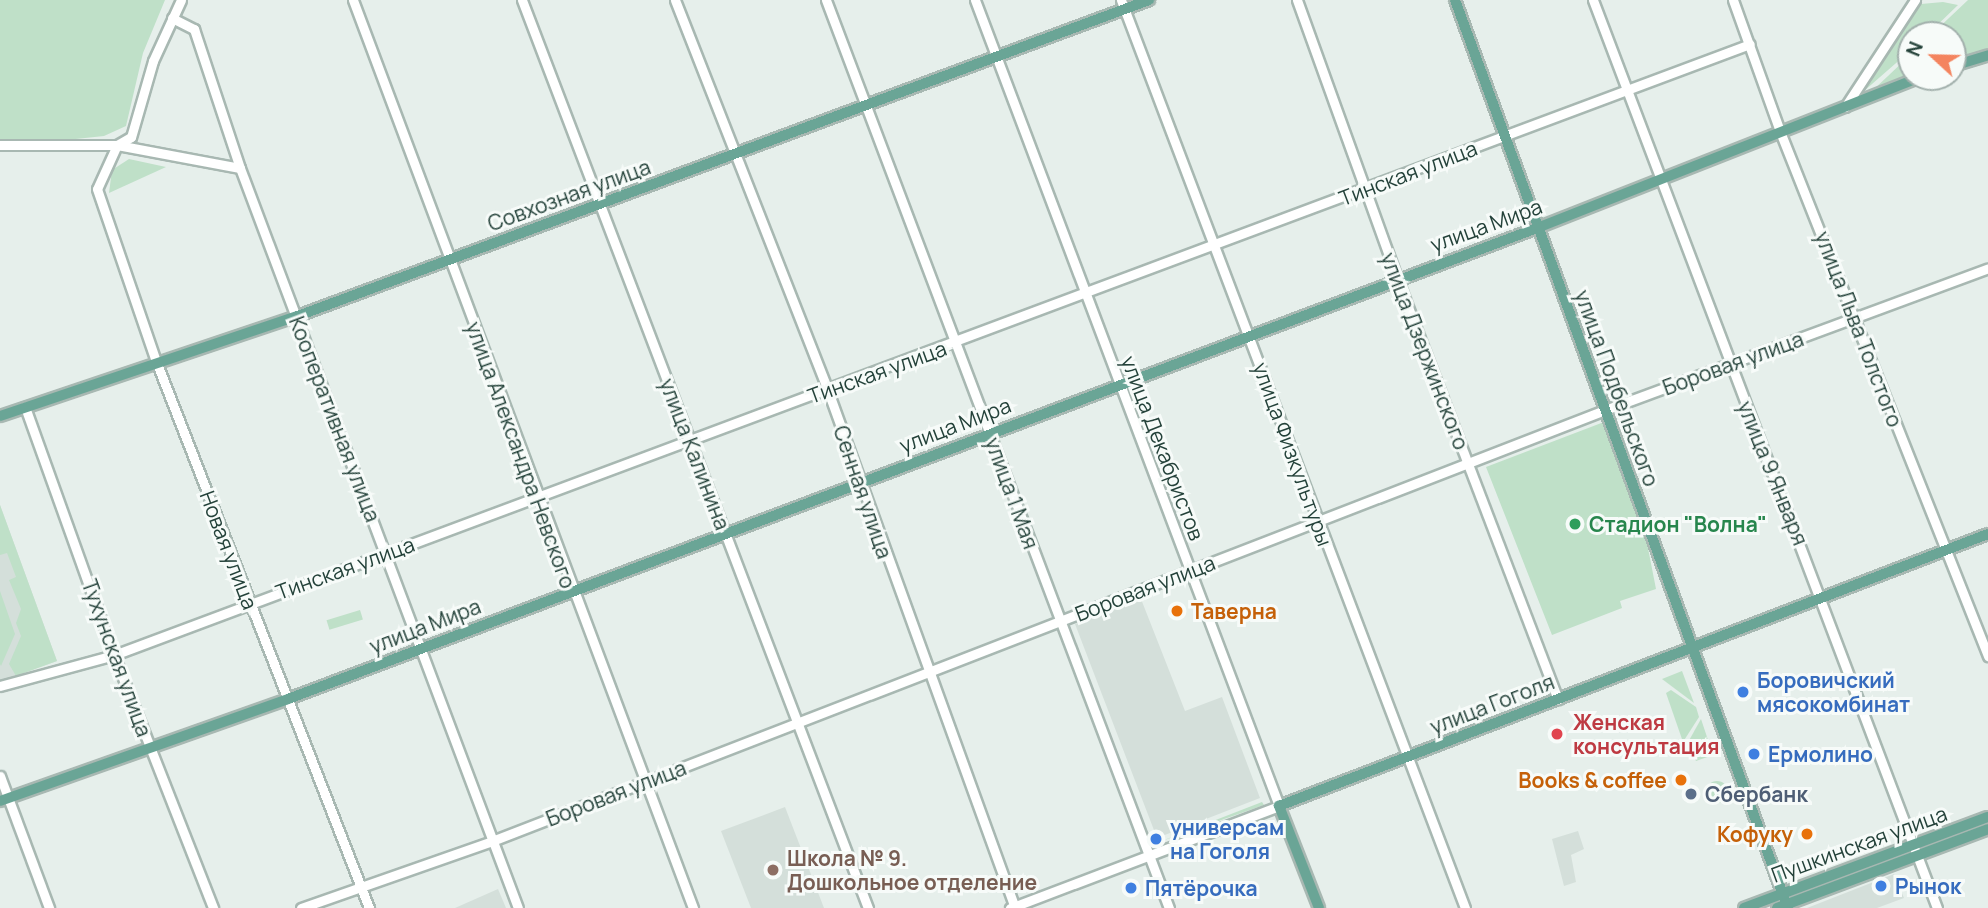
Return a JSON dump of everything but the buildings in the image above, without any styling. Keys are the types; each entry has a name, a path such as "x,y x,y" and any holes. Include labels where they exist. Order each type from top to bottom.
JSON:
{"main road":[{"name":"Совхозная улица","path":"0,416 156,361 295,317 996,58 1122,5 1149,0"},
{"name":"улица Подбельского","path":"1455,0 1783,903"},
{"path":"1967,62 1988,55"},
{"name":"улица Мира","path":"4,799 150,750 288,699 860,483 989,431 1537,228 1661,178 1782,134 1897,86"},
{"name":"улица Гоголя","path":"1279,807 1988,534"},
{"name":"улица Декабристов","path":"1279,807 1319,908"},
{"name":"Пушкинская улица","path":"1744,908 1783,903 1915,850 1988,817"},
{"name":"Пушкинская улица","path":"1915,850 1988,829"}],"street":[{"path":"136,149 131,136 153,61 181,0"},
{"name":"улица Александра Невского","path":"353,0 693,908"},
{"name":"улица Калинина","path":"522,0 689,441 801,723 868,908"},
{"name":"Сенная улица","path":"676,0 828,391 926,671 1013,907"},
{"name":"улица 1 Мая","path":"826,0 1058,621 1169,908"},
{"name":"улица Декабристов","path":"975,0 1083,293 1279,807"},
{"name":"улица Дзержинского","path":"1297,0 1364,190 1558,699"},
{"name":"улица 9 Января","path":"1593,0 1937,908"},
{"name":"улица Льва Толстого","path":"1734,0 1782,134 1988,656"},
{"path":"1845,107 1915,0"},
{"name":"улица Физкультуры","path":"1122,5 1250,336 1405,758 1465,908"},
{"name":"Кооперативная улица","path":"172,18 194,29 240,169 423,648 518,908"},
{"name":"Тинская улица","path":"0,686 114,655 828,391 1750,44"},
{"path":"117,145 131,136"},
{"path":"0,145 117,145 240,169"},
{"name":"Новая улица","path":"117,145 97,189 156,361 369,908"},
{"name":"Боровая улица","path":"301,908 360,885 492,841 1605,410 1988,268"},
{"name":"Тухунская улица","path":"26,407 114,655 213,908"},
{"path":"0,776 4,799 49,908"},
{"name":"улица Гоголя","path":"1013,907 1279,807"}],"shaded area":[{"path":"0,505 57,661 0,681"},
{"path":"1141,599 1185,711 1222,697 1260,798 1157,838 1075,624"},
{"name":"Школа № 9. Дошкольное отделение","path":"785,807 824,908 751,908 721,831"},
{"path":"1578,831 1584,849 1571,855 1576,882 1564,886 1552,839"},
{"name":"Рынок","path":"1894,874 1904,898 1877,908 1807,908"},
{"path":"498,889 506,908 455,908"}],"green space":[{"path":"0,0 165,0 143,53 126,126 104,136 0,147"},
{"path":"1968,0 1988,0 1988,48 1967,56 1967,21 1946,21"},
{"path":"1943,2 1958,5 1941,21 1910,21 1921,4"},
{"path":"1897,41 1897,62 1864,91"},
{"path":"1897,67 1897,81 1873,90"},
{"path":"129,159 166,167 109,193 112,170"},
{"name":"Стадион \"Волна\"","path":"1604,422 1647,543 1656,589 1620,601 1622,608 1552,635 1486,467"},
{"path":"0,505 57,661 16,676 9,664 21,636 16,623 21,609 9,580 16,577 7,553 0,555"},
{"path":"0,591 15,634 1,666 0,664"},
{"path":"360,610 363,620 329,630 327,620"},
{"path":"1682,671 1694,703 1662,679"},
{"path":"1671,690 1696,707 1699,717 1683,742 1666,693"},
{"path":"1701,719 1713,755 1696,761 1687,744"},
{"path":"1713,781 1721,781 1728,788 1728,796 1721,803 1713,803 1706,796 1706,788"},
{"path":"1262,802 1264,805 1159,842"}],"place":[{"name":"Стадион \"Волна\"","path":"1575,524"},
{"name":"Таверна","path":"1177,611"},
{"name":"Боровичский мясокомбинат","path":"1743,692"},
{"name":"Женская консультация","path":"1557,734"},
{"name":"Ермолино","path":"1754,754"},
{"name":"Books & coffee","path":"1681,780"},
{"name":"Сбербанк","path":"1691,794"},
{"name":"Кофуку","path":"1807,834"},
{"name":"универсам на Гоголя","path":"1156,839"},
{"name":"Школа № 9. Дошкольное отделение","path":"773,870"},
{"name":"Рынок","path":"1881,886"},
{"name":"Пятёрочка","path":"1131,888"}]}
